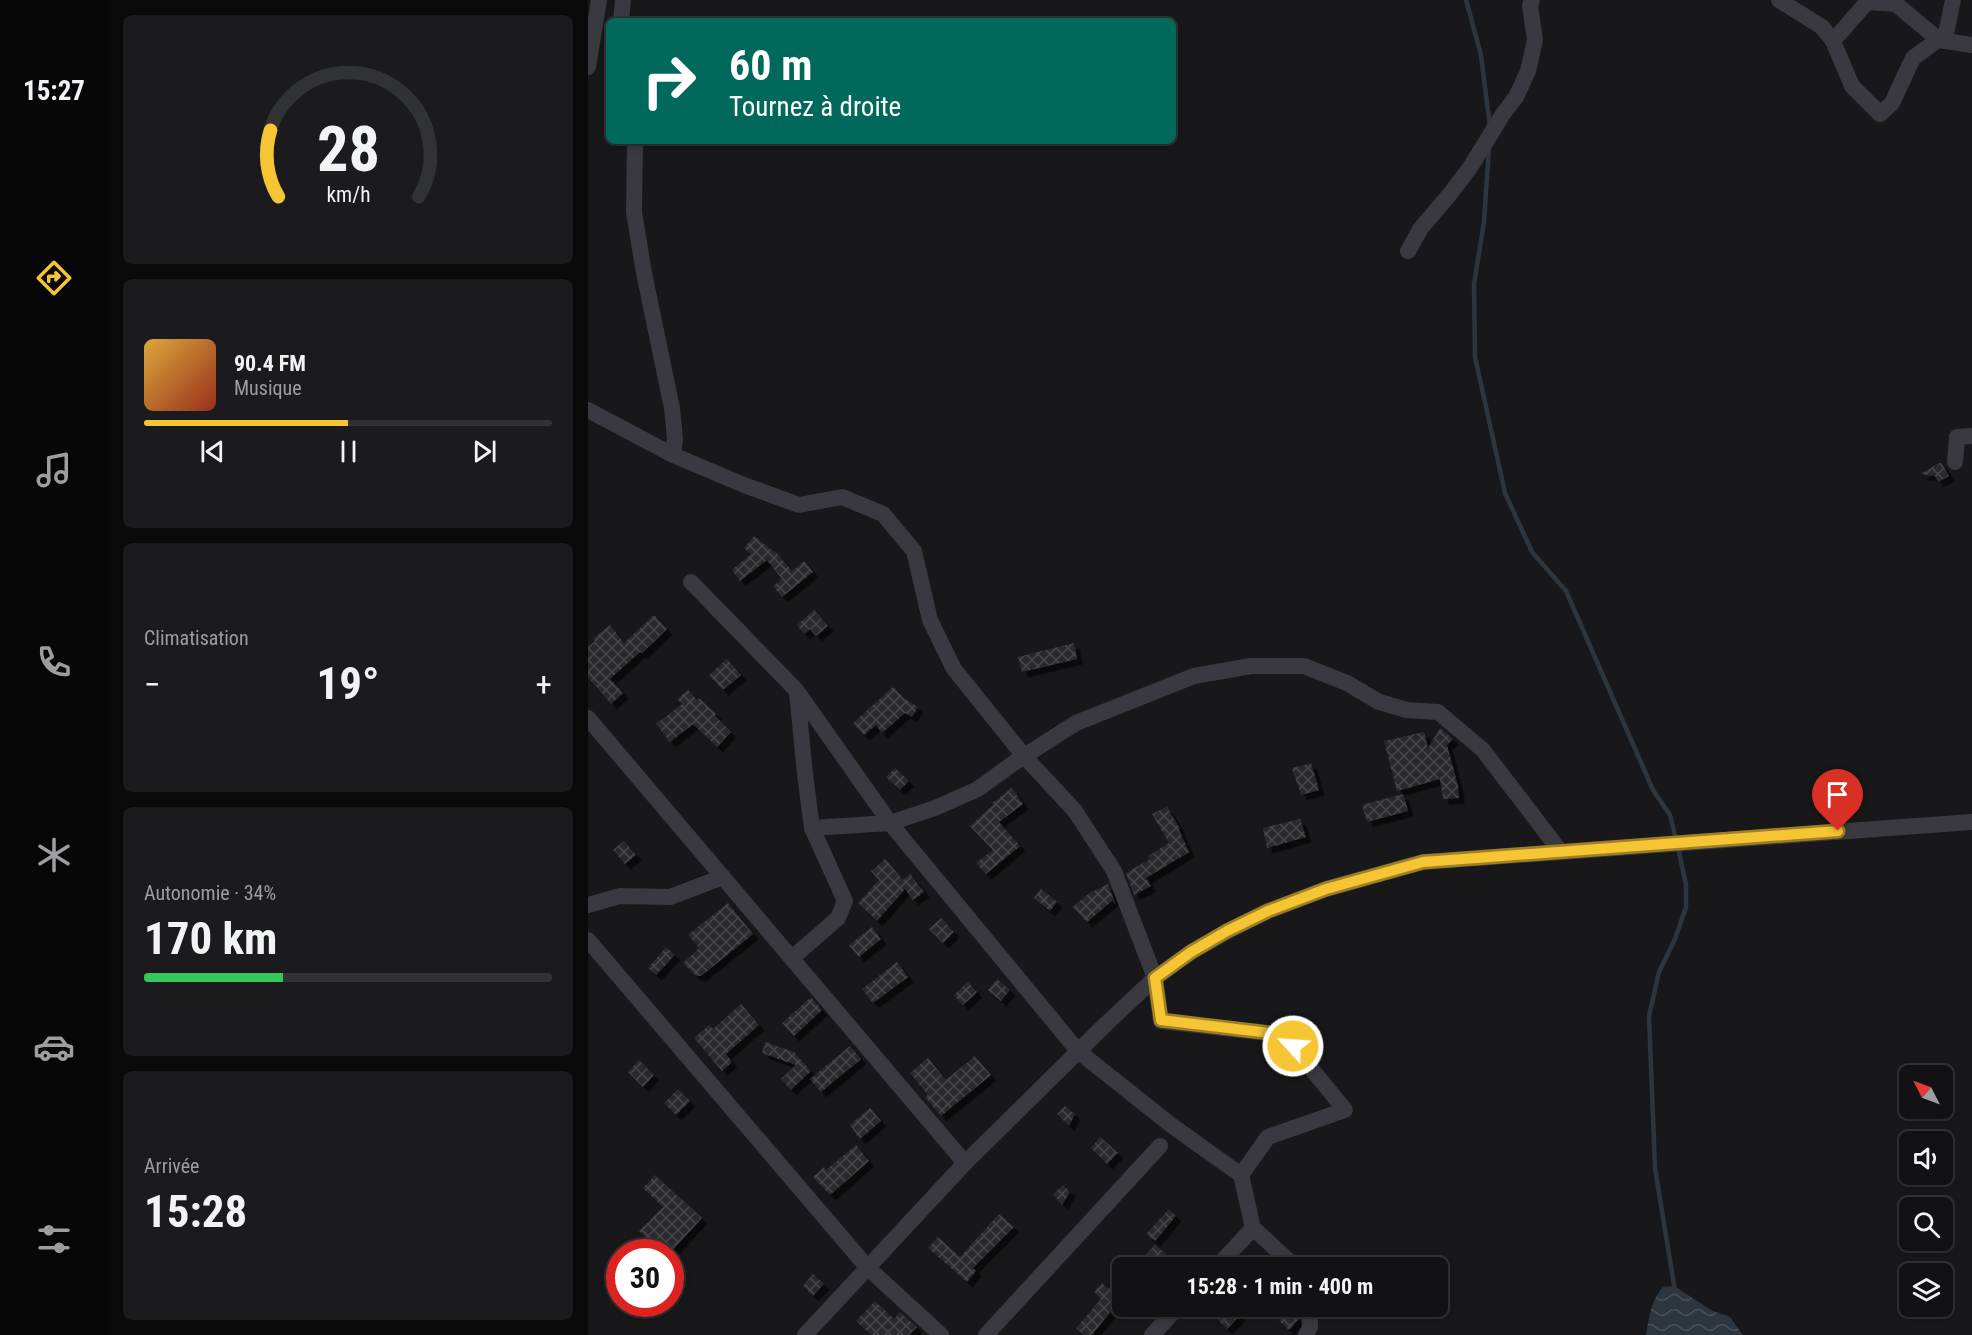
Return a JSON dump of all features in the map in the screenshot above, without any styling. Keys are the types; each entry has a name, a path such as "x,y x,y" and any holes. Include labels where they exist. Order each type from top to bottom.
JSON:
{"street":[{"path":"588,67 599,0"},
{"path":"621,18 623,0"},
{"path":"1408,251 1420,228 1471,166 1516,97 1528,71 1535,40 1530,6 1532,0"},
{"path":"1779,0 1822,27 1833,41 1852,86 1880,114 1892,104 1913,58 1946,34 1953,0"},
{"path":"1833,41 1868,1 1896,4 1939,40 1972,45"},
{"path":"635,144 634,212 672,408 675,438 673,455"},
{"path":"588,410 673,455 799,505 842,497 883,514 914,551 930,620 954,669 1024,756 1075,811 1114,871 1155,978 1161,1020 1278,1034 1293,1046 1345,1110 1268,1137 1241,1175"},
{"path":"1955,462 1957,437 1972,436"},
{"path":"691,582 797,692 890,824 1078,1051 1171,1125 1241,1175 1253,1228 1285,1257"},
{"path":"812,828 890,824 934,808 978,789 1076,723 1194,676 1251,666 1304,666 1347,683 1379,702 1407,710 1438,712 1483,750 1560,851"},
{"path":"792,958 838,918 844,901 812,828 797,692"},
{"path":"588,718 965,1163"},
{"path":"805,1335 965,1163 1155,978 1191,952 1268,911 1326,889 1423,862 1972,822"},
{"path":"588,905 620,896 670,897 723,877"},
{"path":"588,940 867,1267 926,1327 941,1335"},
{"path":"986,1335 1160,1146"},
{"path":"1226,1257 1253,1228"},
{"path":"1152,1335 1169,1317"},
{"path":"1306,1335 1310,1327 1310,1317"}],"water":[{"path":"1674,1286 1711,1310 1730,1317 1743,1335 1646,1335 1656,1298 1663,1287"}],"building":[{"path":"1941,462 1949,476 1938,482 1935,476 1920,474"},
{"path":"754,536 775,551 792,571 804,561 813,572 782,597 773,586 782,579 767,560 740,581 732,570 751,554 744,548"},
{"path":"814,610 828,626 816,636 810,629 804,634 797,625"},
{"path":"654,615 667,629 610,679 623,693 611,704 588,677 588,647 595,641 593,639 610,625 624,643"},
{"path":"1074,643 1077,659 1022,672 1018,657"},
{"path":"727,659 741,675 723,690 709,675"},
{"path":"893,687 905,699 918,707 912,717 905,713 882,733 876,725 864,735 853,723"},
{"path":"688,690 716,714 715,716 731,732 717,747 693,724 670,742 656,724 682,704 677,699"},
{"path":"1440,728 1453,739 1447,745 1459,798 1443,799 1440,779 1397,791 1384,741 1424,732 1428,748"},
{"path":"1311,763 1319,790 1301,795 1292,768"},
{"path":"895,768 909,781 900,790 886,777"},
{"path":"1012,788 1023,804 999,822 1020,846 986,874 976,863 993,850 970,826 993,805 992,803"},
{"path":"1403,794 1408,811 1367,822 1362,805"},
{"path":"1167,807 1180,829 1189,852 1146,878 1151,886 1134,895 1126,873 1150,859 1148,856 1169,843 1152,814"},
{"path":"1300,819 1306,837 1267,848 1263,828"},
{"path":"624,841 636,855 625,864 613,850"},
{"path":"885,859 903,880 910,874 924,892 913,900 905,889 877,921 858,903 879,880 871,871"},
{"path":"1108,884 1116,906 1113,900 1087,922 1073,907 1088,894"},
{"path":"1041,889 1057,902 1050,911 1034,898"},
{"path":"728,903 753,934 701,976 696,976 683,963 699,948 688,935"},
{"path":"941,918 954,932 943,943 929,929"},
{"path":"872,927 881,939 859,957 849,945"},
{"path":"666,947 675,955 656,975 648,968"},
{"path":"897,962 908,977 873,1003 862,989"},
{"path":"997,979 1010,990 1001,1001 988,990"},
{"path":"968,982 977,992 963,1005 954,995"},
{"path":"811,997 822,1010 794,1036 782,1023"},
{"path":"741,1004 759,1025 726,1054 732,1062 722,1071 694,1038 709,1025 713,1029"},
{"path":"765,1042 794,1052 811,1071 791,1090 781,1079 796,1065 762,1053"},
{"path":"850,1046 861,1059 821,1092 810,1079"},
{"path":"975,1056 991,1075 941,1116 925,1097 928,1095 910,1073 928,1058 946,1080"},
{"path":"639,1060 654,1075 643,1087 628,1072"},
{"path":"678,1089 690,1101 676,1115 664,1103"},
{"path":"1065,1106 1075,1114 1069,1126 1057,1114"},
{"path":"870,1108 881,1121 860,1139 850,1125"},
{"path":"1100,1137 1118,1153 1107,1164 1091,1148"},
{"path":"856,1145 869,1161 830,1195 813,1177 824,1167 826,1170"},
{"path":"655,1175 702,1218 683,1239 648,1239 639,1231 663,1207 643,1188"},
{"path":"1063,1185 1070,1192 1062,1205 1053,1194"},
{"path":"1169,1209 1176,1216 1155,1241 1146,1234"},
{"path":"999,1214 1014,1227 973,1268 976,1271 967,1282 928,1248 938,1237 960,1257"},
{"path":"1155,1245 1166,1254 1163,1257 1145,1256"},
{"path":"813,1274 824,1284 813,1296 803,1286"},
{"path":"1102,1283 1108,1289 1112,1286 1112,1310 1092,1335 1084,1335 1076,1328 1101,1299 1094,1292"},
{"path":"875,1301 894,1319 900,1312 917,1327 909,1335 871,1335 856,1321"},
{"path":"1215,1317 1238,1317 1227,1329"},
{"path":"1283,1317 1299,1319 1289,1330 1279,1321"}],"waterway":[{"path":"1466,0 1481,55 1490,127"},
{"path":"1489,147 1484,222 1474,284 1475,357 1505,493 1532,552 1566,591 1653,790 1670,815 1676,839"},
{"path":"1675,1291 1655,1168 1649,1016 1659,972 1675,939 1686,907 1686,885 1678,847"}],"route":[{"path":"1293,1046 1278,1034 1161,1020 1155,978 1191,952 1268,911 1326,889 1423,862 1838,831"}]}
